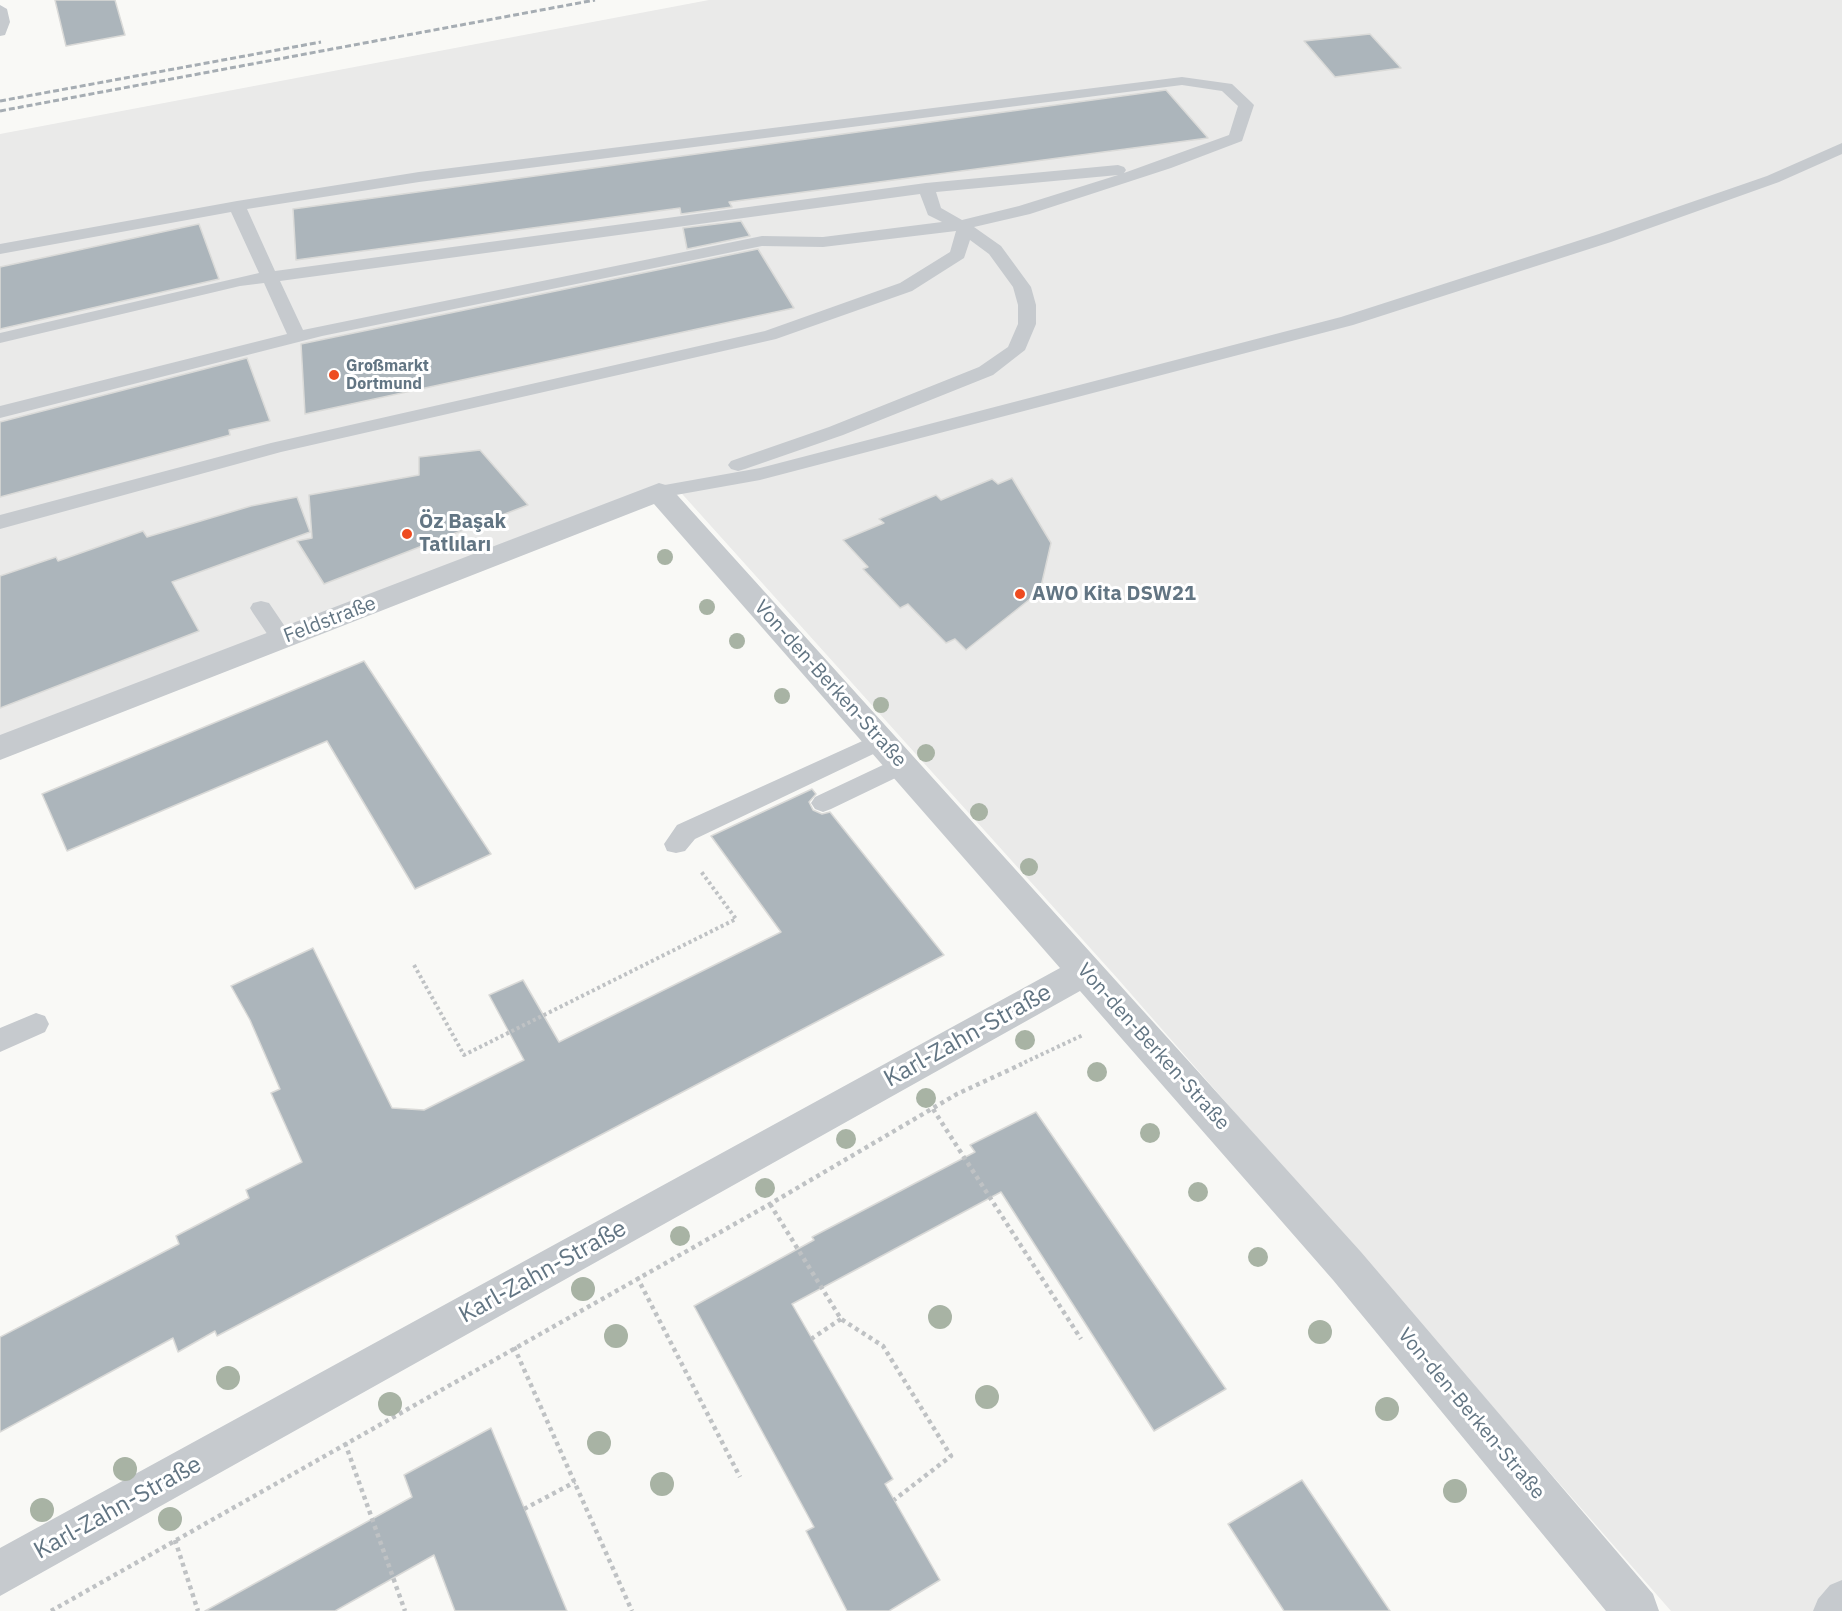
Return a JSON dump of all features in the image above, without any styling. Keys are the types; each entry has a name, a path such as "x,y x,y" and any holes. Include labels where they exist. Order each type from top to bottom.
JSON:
{"street":[{"name":"Feldstraße","path":"0,748 659,492"},
{"name":"Von-den-Berken-Straße","path":"659,492 1347,1266 1635,1611"},
{"name":"Karl-Zahn-Straße","path":"1,1569 1085,971"}],"lane":[{"path":"0,9 3,22 0,32"},
{"path":"0,249 237,206 419,177 1182,81 1227,87 1246,105 1236,138 1165,165 1024,210 963,226 823,242 762,242 297,337 0,412"},
{"path":"659,492 760,474 1347,321 1639,226 1773,179 1842,148"},
{"path":"0,339 240,281 926,188 1165,165"},
{"path":"659,492 836,431 986,371 1016,350 1027,324 1028,305 1022,287 995,250 963,226 934,211 926,188"},
{"path":"237,206 267,277 297,337"},
{"path":"0,522 278,447 770,335 906,287 958,254 963,226"},
{"path":"261,608 282,639"},
{"path":"823,803 891,753"},
{"path":"677,842 686,832 891,753"},
{"path":"0,1041 36,1024"},
{"path":"1830,1611 1842,1597"}],"path":[{"path":"414,965 464,1055 736,919 677,842"},
{"path":"51,1611 637,1277 770,1204 957,1094 1124,1015"},
{"path":"933,1109 1081,1339"},
{"path":"770,1204 841,1319 883,1346 951,1456 894,1500"},
{"path":"637,1277 740,1477"},
{"path":"811,1338 841,1319"},
{"path":"514,1347 632,1611"},
{"path":"345,1443 405,1611"},
{"path":"524,1509 575,1482"},
{"path":"175,1540 198,1611"}],"shaded area":[{"path":"709,0 1842,0 1842,1611 1671,1611 1118,979 675,486 664,485 0,742 0,134"}],"building":[{"path":"55,0 115,0 125,35 66,46"},
{"path":"1370,34 1401,68 1335,77 1304,41"},
{"path":"1166,90 1208,138 729,202 732,207 681,214 680,208 296,260 293,209"},
{"path":"741,221 750,236 687,249 683,228"},
{"path":"199,224 219,279 0,329 0,267"},
{"path":"758,249 794,308 305,414 301,344"},
{"path":"247,358 270,421 229,430 230,435 0,497 0,422"},
{"path":"480,450 528,505 324,584 297,541 312,538 309,495 419,475 419,457"},
{"path":"1012,478 1051,543 1040,591 966,650 955,639 946,643 908,604 900,608 863,569 868,567 843,540 884,523 879,519 936,495 941,500 992,479 998,484"},
{"path":"297,497 310,532 172,582 199,631 0,708 0,576 56,557 58,561 143,531 147,537 251,506"},
{"path":"364,661 491,854 415,889 327,741 67,851 42,794"},
{"path":"812,789 816,794 809,802 813,810 822,814 830,812 944,955 217,1336 215,1331 178,1352 173,1338 0,1432 0,1337 179,1244 176,1236 249,1198 246,1190 302,1162 271,1093 280,1089 250,1020 231,986 313,948 392,1108 424,1110 524,1060 489,995 523,980 559,1042 781,932 711,836"},
{"path":"1036,1112 1226,1389 1154,1431 1001,1192 792,1304 893,1479 885,1484 940,1580 889,1611 847,1611 806,1531 814,1527 694,1306 814,1240 812,1237 975,1152 970,1145"},
{"path":"491,1428 567,1611 455,1611 434,1555 335,1611 205,1611 412,1497 404,1475"},
{"path":"1302,1480 1390,1611 1284,1611 1228,1524"}],"railway":[{"path":"0,111 595,0"},
{"path":"0,101 321,42"}],"place":[{"name":"Großmarkt Dortmund","path":"334,375"},
{"name":"Öz Başak Tatlıları","path":"407,534"},
{"name":"AWO Kita DSW21","path":"1020,594"}]}
